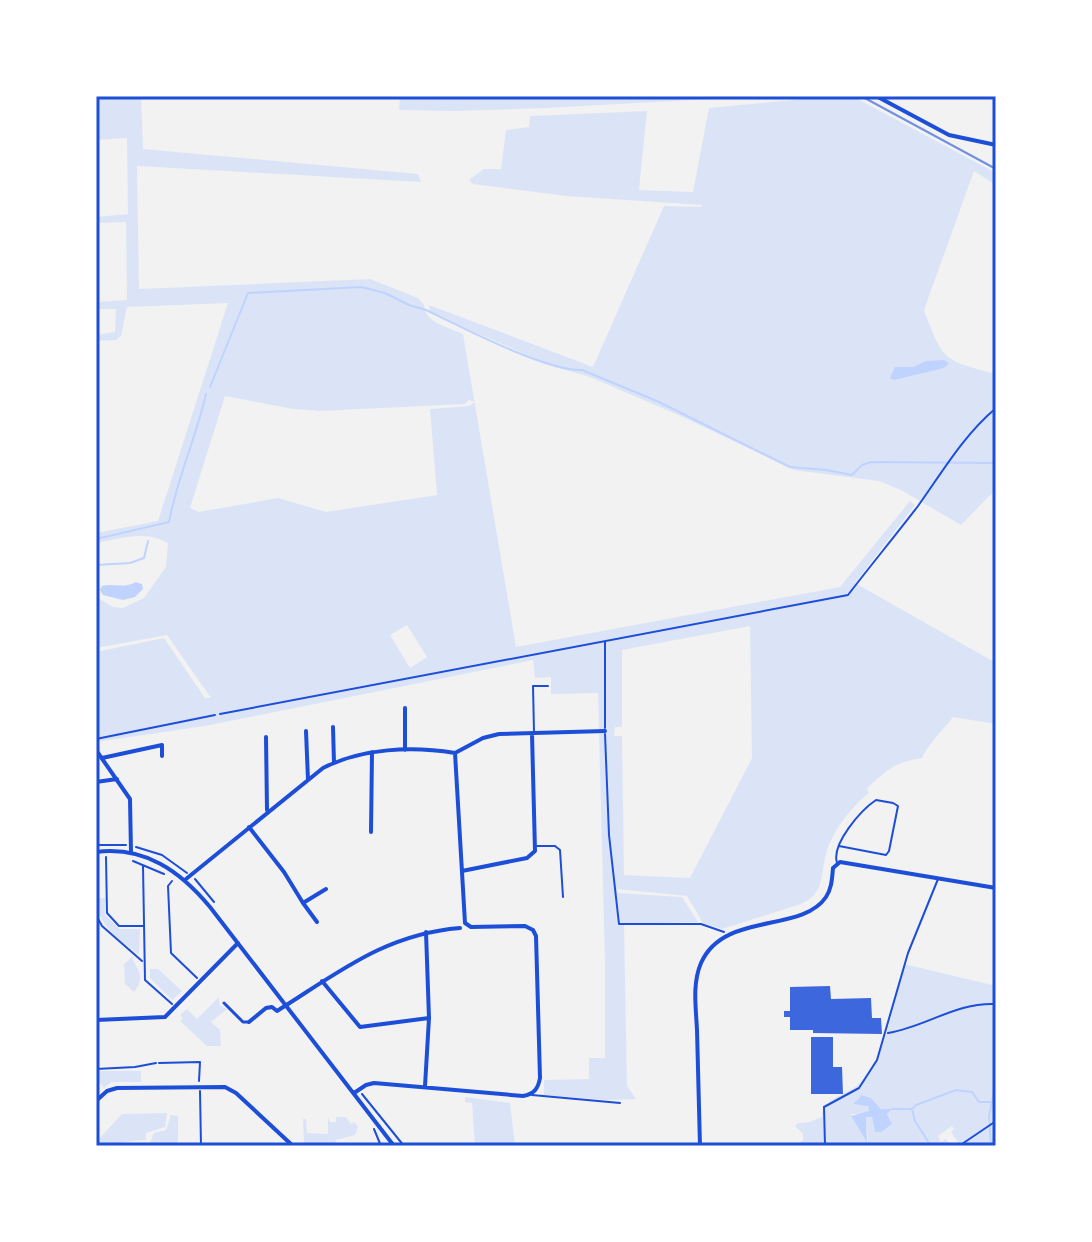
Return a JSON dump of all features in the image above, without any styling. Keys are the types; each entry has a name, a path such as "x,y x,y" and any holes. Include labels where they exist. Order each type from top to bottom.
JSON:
{"street":[{"path":"876,96 949,135 996,145"},
{"path":"405,708 405,750"},
{"path":"333,727 334,763"},
{"path":"306,731 308,780"},
{"path":"186,879 267,811 345,757 405,750 455,753 492,736 605,731"},
{"path":"462,871 533,855 536,846 533,734"},
{"path":"266,737 267,811"},
{"path":"102,758 162,745 162,756"},
{"path":"96,750 127,793 131,805 131,849"},
{"path":"371,832 372,752"},
{"path":"354,1093 374,1083 523,1096 531,1095 540,1078 535,933 525,926 467,925 464,919 455,753"},
{"path":"96,782 117,779"},
{"path":"249,827 317,922"},
{"path":"96,852 131,849 186,879 394,1146"},
{"path":"700,1146 696,981 706,955 728,935 812,910 826,898 837,863 996,888"},
{"path":"303,903 326,889"},
{"path":"224,1003 243,1022 249,1022 266,1008 272,1007 277,1011 287,1006 322,981 389,943 426,932 460,928"},
{"path":"425,1087 429,1018 426,932"},
{"path":"96,1020 161,1018 238,943"},
{"path":"322,981 360,1027 429,1018"},
{"path":"96,1101 107,1091 117,1088 222,1087 233,1091 293,1146"}],"lane":[{"path":"533,734 533,686 548,686"},
{"path":"96,739 215,715"},
{"path":"837,863 835,854 839,846 852,824 873,801 882,800 898,806 886,855 839,846"},
{"path":"536,846 553,846 560,850 563,897"},
{"path":"172,881 177,875"},
{"path":"825,1146 824,1107 848,1096 864,1082 877,1060 908,953 938,878"},
{"path":"531,1095 620,1103"}],"path":[{"path":"215,715 848,595 949,459 978,423 996,408"},
{"path":"605,641 610,843 619,924 701,924 728,935"},
{"path":"96,845 131,849"},
{"path":"106,851 107,913 119,926 144,926"},
{"path":"146,856 143,865 145,980 175,1007"},
{"path":"133,861 157,873 177,875"},
{"path":"172,881 168,886 171,953 201,982"},
{"path":"96,915 102,926 144,963"},
{"path":"887,1033 912,1027 951,1010 996,1004"},
{"path":"96,1069 200,1062 201,1146"},
{"path":"959,1146 996,1121"},
{"path":"372,1125 381,1146"}],"shaded area":[{"path":"96,96 141,96 143,149 418,174 421,182 137,166 139,289 370,279 418,298 433,320 463,334 474,402 319,411 225,396 190,508 199,512 278,498 326,512 437,495 430,409 469,406 475,402 516,647 840,587 910,501 915,505 855,583 996,663 996,724 953,717 922,758 892,768 867,788 869,793 844,818 830,842 821,882 815,894 801,904 722,929 703,923 687,896 617,889 618,893 682,897 698,922 624,924 627,1086 636,1099 544,1095 544,1080 589,1079 589,1058 605,1058 598,693 551,694 551,677 535,678 533,660 205,726 96,742 96,652 164,638 205,698 211,698 167,635 96,648 96,597 113,607 123,608 144,598 166,567 168,543 142,536 96,543 96,533 158,521 228,303 127,307 121,336 116,340 96,341 96,335 115,332 116,309 96,309 96,302 127,300 126,222 96,223 96,217 128,214 127,138 96,140","holes":["407,625 427,657 410,668 390,635","750,626 752,758 690,878 624,875 622,736 614,736 615,727 622,727 622,650"]},
{"path":"400,96 765,96 456,111 399,110"},
{"path":"852,96 996,173 996,185 974,171 924,310 936,340 947,356 996,374 996,489 961,525 901,490 879,481 794,470 683,417 590,377 555,367 430,313 429,305 593,367 664,206 701,207 566,196 473,184 469,180 484,169 501,169 506,130 529,127 530,116 647,111 639,190 693,192 709,108"},
{"path":"96,898 105,898 105,915 120,929 140,929 139,955 105,924"},
{"path":"132,957 140,977 134,992 125,984 124,964"},
{"path":"904,964 996,986 996,1146 952,1146 958,1142 951,1132 954,1129 952,1126 938,1136 941,1142 946,1139 951,1146 788,1146 788,1143 803,1140 803,1134 795,1126 798,1123 822,1117 826,1105 856,1087 870,1070 884,1041","holes":["863,1095 871,1098 881,1109 892,1109 887,1114 891,1122 875,1132 872,1117 866,1117 868,1141 851,1114 869,1111 867,1105 853,1104"]},
{"path":"150,969 158,969 182,991 172,1000 150,978"},
{"path":"219,997 219,1005 227,1009 211,1022 220,1030 221,1046 207,1046 180,1021 183,1018 180,1015 187,1009 197,1019"},
{"path":"96,1071 141,1071 141,1082 111,1082 104,1088 96,1078"},
{"path":"465,1097 510,1103 515,1146 475,1146 472,1103 465,1102"},
{"path":"167,1113 165,1127 146,1133 146,1140 96,1146 96,1142 122,1114"},
{"path":"171,1115 178,1116 178,1143 150,1143 154,1133 166,1130"},
{"path":"328,1117 330,1122 336,1122 336,1117 346,1117 351,1124 354,1122 358,1127 355,1135 336,1140 335,1144 304,1144 303,1119 306,1119 307,1133 328,1134"}],"water":[{"path":"944,360 949,363 944,368 894,380 890,378 895,367 913,367 926,361"},
{"path":"142,584 143,589 135,597 123,600 103,595 100,590 102,586"},
{"path":"862,1095 871,1098 881,1109 892,1109 887,1114 892,1124 881,1132 875,1132 872,1117 866,1117 867,1142 851,1116 869,1111 868,1106 853,1104"}],"building":[{"path":"830,986 831,999 871,998 872,1018 881,1018 882,1034 790,1030 790,1017 784,1017 784,1011 790,1011 790,987"},
{"path":"811,1037 833,1037 833,1067 842,1067 843,1094 811,1094"}],"waterway":[{"path":"210,387 248,293 361,287 426,310 526,356 582,370 657,401 790,467 852,475 862,465 871,462 996,463"},
{"path":"96,539 169,522 206,394"},
{"path":"96,565 130,563 144,558 148,541"},
{"path":"991,1146 989,1117 996,1081"},
{"path":"931,1146 915,1121 912,1109 916,1105 956,1090 972,1092 979,1102 990,1102"},
{"path":"892,1109 911,1109"}],"railway":[{"path":"861,96 996,169"}]}
